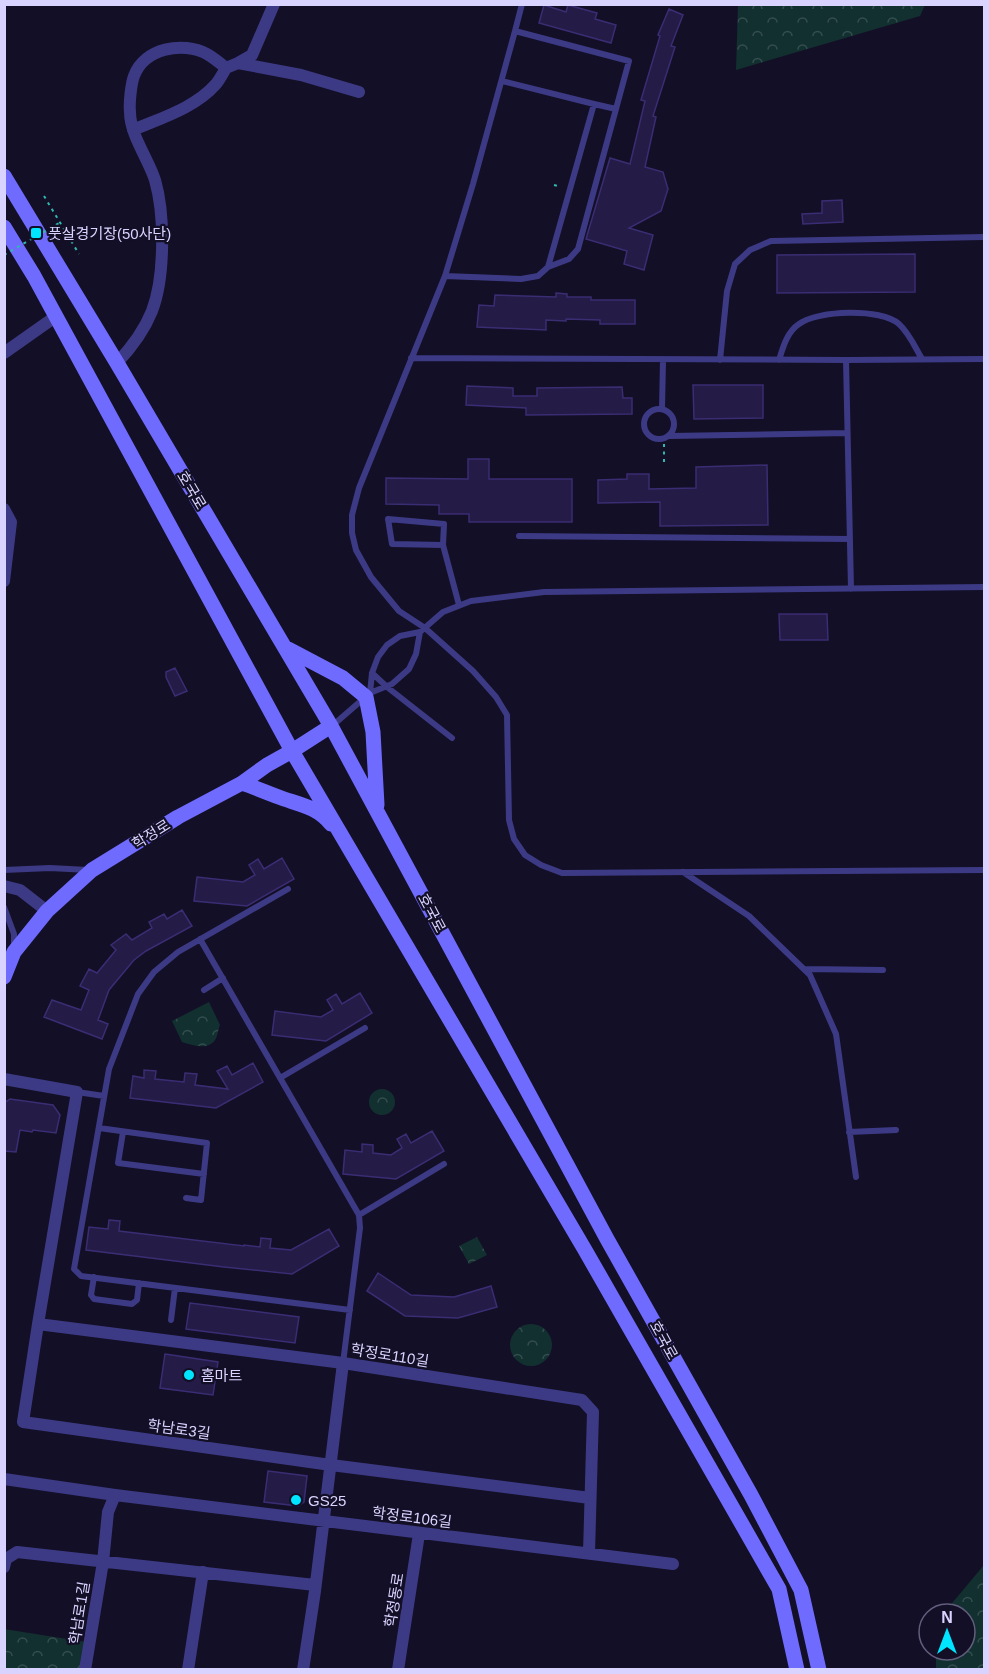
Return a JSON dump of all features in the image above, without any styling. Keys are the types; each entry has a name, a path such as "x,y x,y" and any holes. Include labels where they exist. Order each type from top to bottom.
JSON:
{"main road":[{"name":"호국로","path":"4,176 331,726 602,1229 751,1495 801,1590 819,1670"},
{"name":"호국로","path":"4,227 34,276 292,751 585,1250 779,1589 797,1670"},
{"path":"285,648 343,678 368,695 373,732 378,814"},
{"name":"학정로","path":"4,977 14,952 47,911 92,870 178,817 242,783 331,726"},
{"path":"242,783 306,805 325,816 346,841"}],"street":[{"path":"133,130 192,104 218,82 225,68 252,55 274,4"},
{"path":"117,363 137,341 153,310 160,282 162,239 160,208 155,180 133,130 130,113 134,75 146,58 166,49 189,48 207,54 225,68"},
{"path":"238,63 301,75 359,92"},
{"path":"4,353 56,317"},
{"path":"4,509 11,522 4,581"},
{"path":"4,886 20,890 47,911"},
{"path":"4,1079 77,1092 38,1324"},
{"name":"학정로110길","path":"38,1324 343,1363 582,1400 593,1412 589,1553"},
{"name":"학남로3길","path":"38,1324 23,1422 590,1498"},
{"path":"303,1670 343,1363"},
{"name":"학정로106길","path":"4,1479 419,1534 673,1564"},
{"name":"학남로1길","path":"85,1670 103,1562 108,1512 115,1495"},
{"name":"학정동로","path":"398,1670 419,1534"},
{"path":"4,1566 6,1559 17,1552 315,1585"},
{"path":"188,1670 203,1572"}],"lane":[{"path":"522,4 445,276 358,488 352,515 352,533 356,550 371,577 399,611 472,671 496,697 507,715 509,820 513,839 525,855 541,865 562,873 984,870"},
{"path":"445,276 521,279 538,276 548,267 569,259 578,249 629,61 515,31"},
{"path":"501,81 616,109"},
{"path":"548,267 594,104"},
{"path":"720,360 727,291 735,264 750,250 771,242 784,241 984,237"},
{"path":"779,360 785,341 798,324 813,316 832,313 879,315 897,322 922,359"},
{"path":"411,358 984,359"},
{"path":"662,410 663,360"},
{"path":"846,360 851,589"},
{"path":"666,437 672,432 674,423 670,414 662,410 653,411 646,418 645,428 646,432 654,438 848,433"},
{"path":"443,546 392,544 388,519 444,524 443,546 459,605"},
{"path":"519,536 850,539"},
{"path":"368,695 378,657 387,645 400,636 422,630 443,612 471,600 544,592 984,587"},
{"path":"331,726 368,695 392,684 409,669 416,654 422,630"},
{"path":"372,673 452,738"},
{"path":"4,870 50,868 92,870"},
{"path":"683,872 749,916 810,975 836,1034 856,1177"},
{"path":"288,889 178,952 154,972 138,994 109,1069 74,1269 81,1276 350,1310"},
{"path":"4,908 14,934 14,952"},
{"path":"200,939 359,1215 360,1228 343,1363"},
{"path":"804,969 883,970"},
{"path":"204,990 223,978"},
{"path":"280,1078 365,1028"},
{"path":"77,1092 104,1096"},
{"path":"99,1128 207,1143 201,1200 186,1198"},
{"path":"849,1132 896,1130"},
{"path":"123,1132 118,1163 204,1174"},
{"path":"359,1215 444,1164"},
{"path":"94,1277 91,1295 94,1299 113,1302 132,1304 136,1300 139,1283"},
{"path":"171,1320 175,1288"}],"path":[{"path":"44,196 80,254"},
{"path":"4,255 61,222"},
{"path":"664,464 666,437"}],"green space":[{"path":"738,4 925,5 920,16 736,70"},
{"path":"209,1002 220,1025 215,1040 204,1046 182,1042 172,1021"},
{"path":"382,1089 391,1093 395,1102 391,1111 382,1115 373,1111 369,1102 373,1093"},
{"path":"477,1237 487,1255 469,1264 459,1246"},
{"path":"531,1324 539,1325 546,1330 551,1337 551,1353 546,1360 539,1365 531,1366 523,1365 516,1360 511,1353 510,1345 511,1337 516,1330 523,1325"},
{"path":"984,1565 984,1669 936,1669 936,1662 977,1662 977,1602 953,1602"},
{"path":"4,1629 86,1642 81,1669 5,1669"}],"building":[{"path":"544,5 566,12 568,5 597,13 595,19 616,25 611,43 539,23"},
{"path":"669,9 683,15 671,46 675,47 653,116 656,117 645,167 663,172 668,189 661,211 629,228 653,235 644,270 624,264 627,251 586,239 610,158 630,164 645,101 641,100 660,36 658,35"},
{"path":"842,200 843,222 803,224 802,214 822,213 822,201"},
{"path":"915,254 915,292 777,293 777,255"},
{"path":"556,293 567,294 567,297 591,297 591,300 635,300 635,324 600,324 600,320 566,319 566,321 546,320 546,330 477,327 479,305 494,306 495,295 556,297"},
{"path":"693,385 763,385 763,418 694,419"},
{"path":"467,386 513,388 513,396 537,396 537,388 622,387 623,398 632,398 632,414 526,415 526,408 466,405"},
{"path":"468,459 489,459 489,479 572,479 572,522 469,522 469,514 439,514 439,505 386,504 386,478 468,479"},
{"path":"767,465 768,525 660,526 660,502 598,503 598,480 627,479 627,474 649,474 649,489 696,488 696,467"},
{"path":"779,614 827,614 828,640 780,640"},
{"path":"175,668 187,691 175,696 166,672"},
{"path":"282,858 294,879 247,906 194,901 197,877 243,882 255,875 249,865 258,859 264,869"},
{"path":"182,910 192,926 134,960 109,990 98,1020 108,1024 102,1039 44,1017 52,1000 81,1010 89,990 80,986 89,969 97,973 116,950 111,945 126,934 132,940 152,928 149,922 164,914 167,919"},
{"path":"360,993 372,1013 326,1041 272,1035 275,1011 321,1017 333,1010 327,1000 336,994 342,1004"},
{"path":"253,1063 263,1082 216,1108 130,1098 133,1076 144,1078 144,1070 156,1071 155,1079 184,1082 185,1073 197,1074 195,1085 228,1089 217,1071 227,1066 232,1075"},
{"path":"10,1099 53,1105 60,1115 56,1133 20,1130 16,1152 4,1151 4,1103"},
{"path":"432,1131 444,1151 396,1179 343,1174 345,1150 362,1152 362,1144 373,1145 373,1153 391,1155 402,1148 397,1139 406,1134 411,1143"},
{"path":"109,1220 120,1221 119,1231 260,1247 261,1238 271,1239 270,1248 291,1250 329,1229 339,1246 292,1274 86,1250 89,1227 108,1229"},
{"path":"378,1273 411,1295 454,1297 491,1286 497,1307 458,1318 405,1316 367,1291"},
{"path":"190,1303 299,1317 295,1343 186,1329"},
{"name":"홈마트","path":"165,1354 218,1362 213,1395 160,1388"},
{"path":"268,1471 307,1476 304,1502 298,1506 264,1502"}],"place":[{"name":"풋살경기장(50사단)","path":"36,233"},
{"name":"홈마트","path":"189,1375"},
{"name":"GS25","path":"296,1500"}]}
